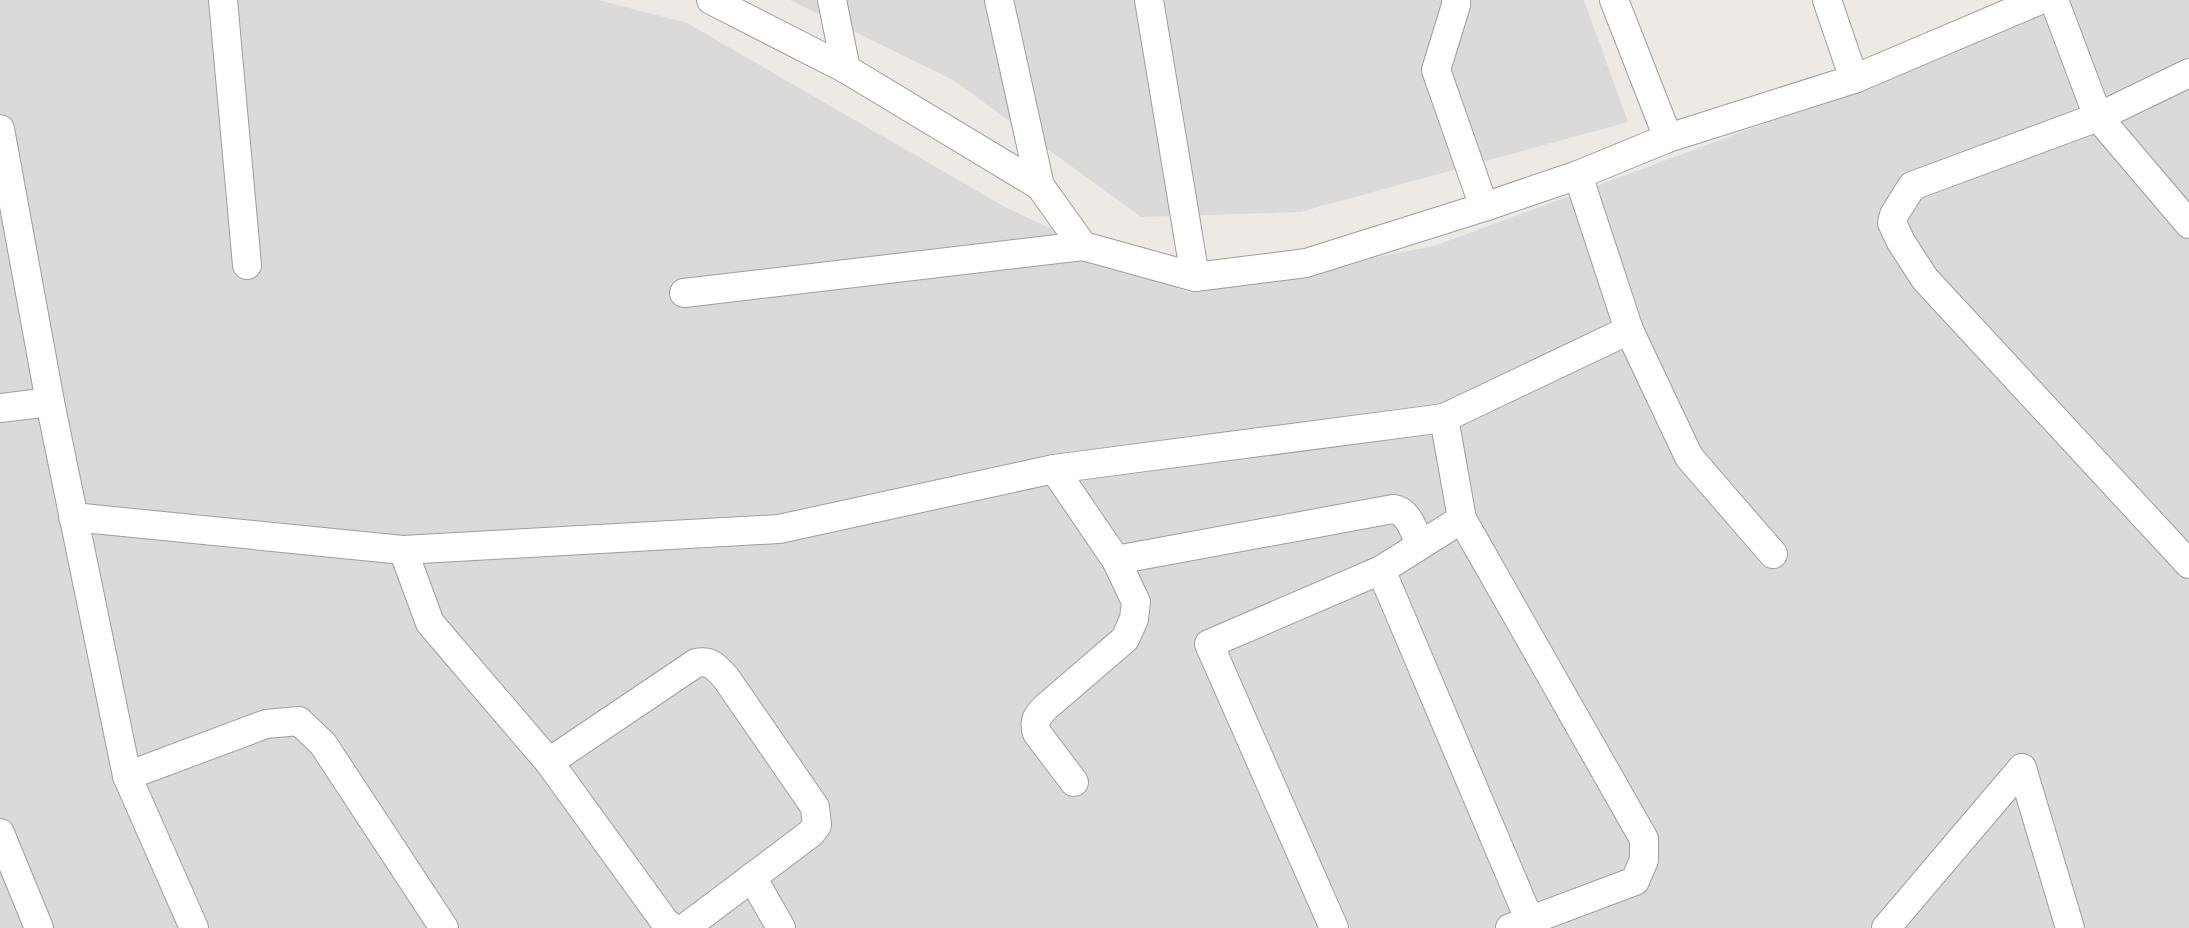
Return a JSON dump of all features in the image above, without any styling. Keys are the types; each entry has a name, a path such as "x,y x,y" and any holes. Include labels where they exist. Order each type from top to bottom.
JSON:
{"street":[{"path":"223,0 247,265"},
{"path":"711,0 846,69 1040,186 1083,246"},
{"path":"832,0 846,69"},
{"path":"1000,0 1040,186"},
{"path":"1149,0 1195,277"},
{"path":"1456,0 1436,70 1484,207"},
{"path":"1614,0 1668,138"},
{"path":"1827,0 1854,79"},
{"path":"684,292 1083,246 1195,277 1306,263 1484,207 1578,175 1668,138 1854,79 2009,6 2040,0"},
{"path":"2054,0 2098,117 2189,224"},
{"path":"2189,73 2098,117 1912,186 1894,215 1892,223 1901,242 1925,279 2189,564"},
{"path":"0,128 50,402 127,776 194,928"},
{"path":"1578,175 1629,330 1689,457 1773,554"},
{"path":"73,517 403,550 778,528 1054,469 1444,418 1629,330"},
{"path":"0,408 50,402"},
{"path":"1381,570 1520,924 1636,881 1644,860 1644,839 1462,519 1444,418"},
{"path":"1054,469 1116,560 1136,602 1134,619 1125,639 1046,707 1038,715 1034,724 1037,733 1074,782"},
{"path":"1116,560 1393,509 1400,510 1407,517 1420,545"},
{"path":"1334,928 1209,644 1381,570 1462,519"},
{"path":"403,550 430,623 549,762 665,922 672,928"},
{"path":"549,762 686,668 705,661 712,664 726,678 810,799 815,807 818,820 811,833 684,928"},
{"path":"127,776 266,724 299,721 323,744 444,928"},
{"path":"1886,928 2022,768 2070,928"},
{"path":"3,849 39,928"},
{"path":"752,878 781,928"}],"shaded area":[{"path":"0,0 598,0 687,23 1005,207 1189,293 1434,246 1777,119 2060,0 2189,0 2189,928 0,928"},
{"path":"790,0 1584,0 1628,122 1300,212 1141,217 953,80"}]}
